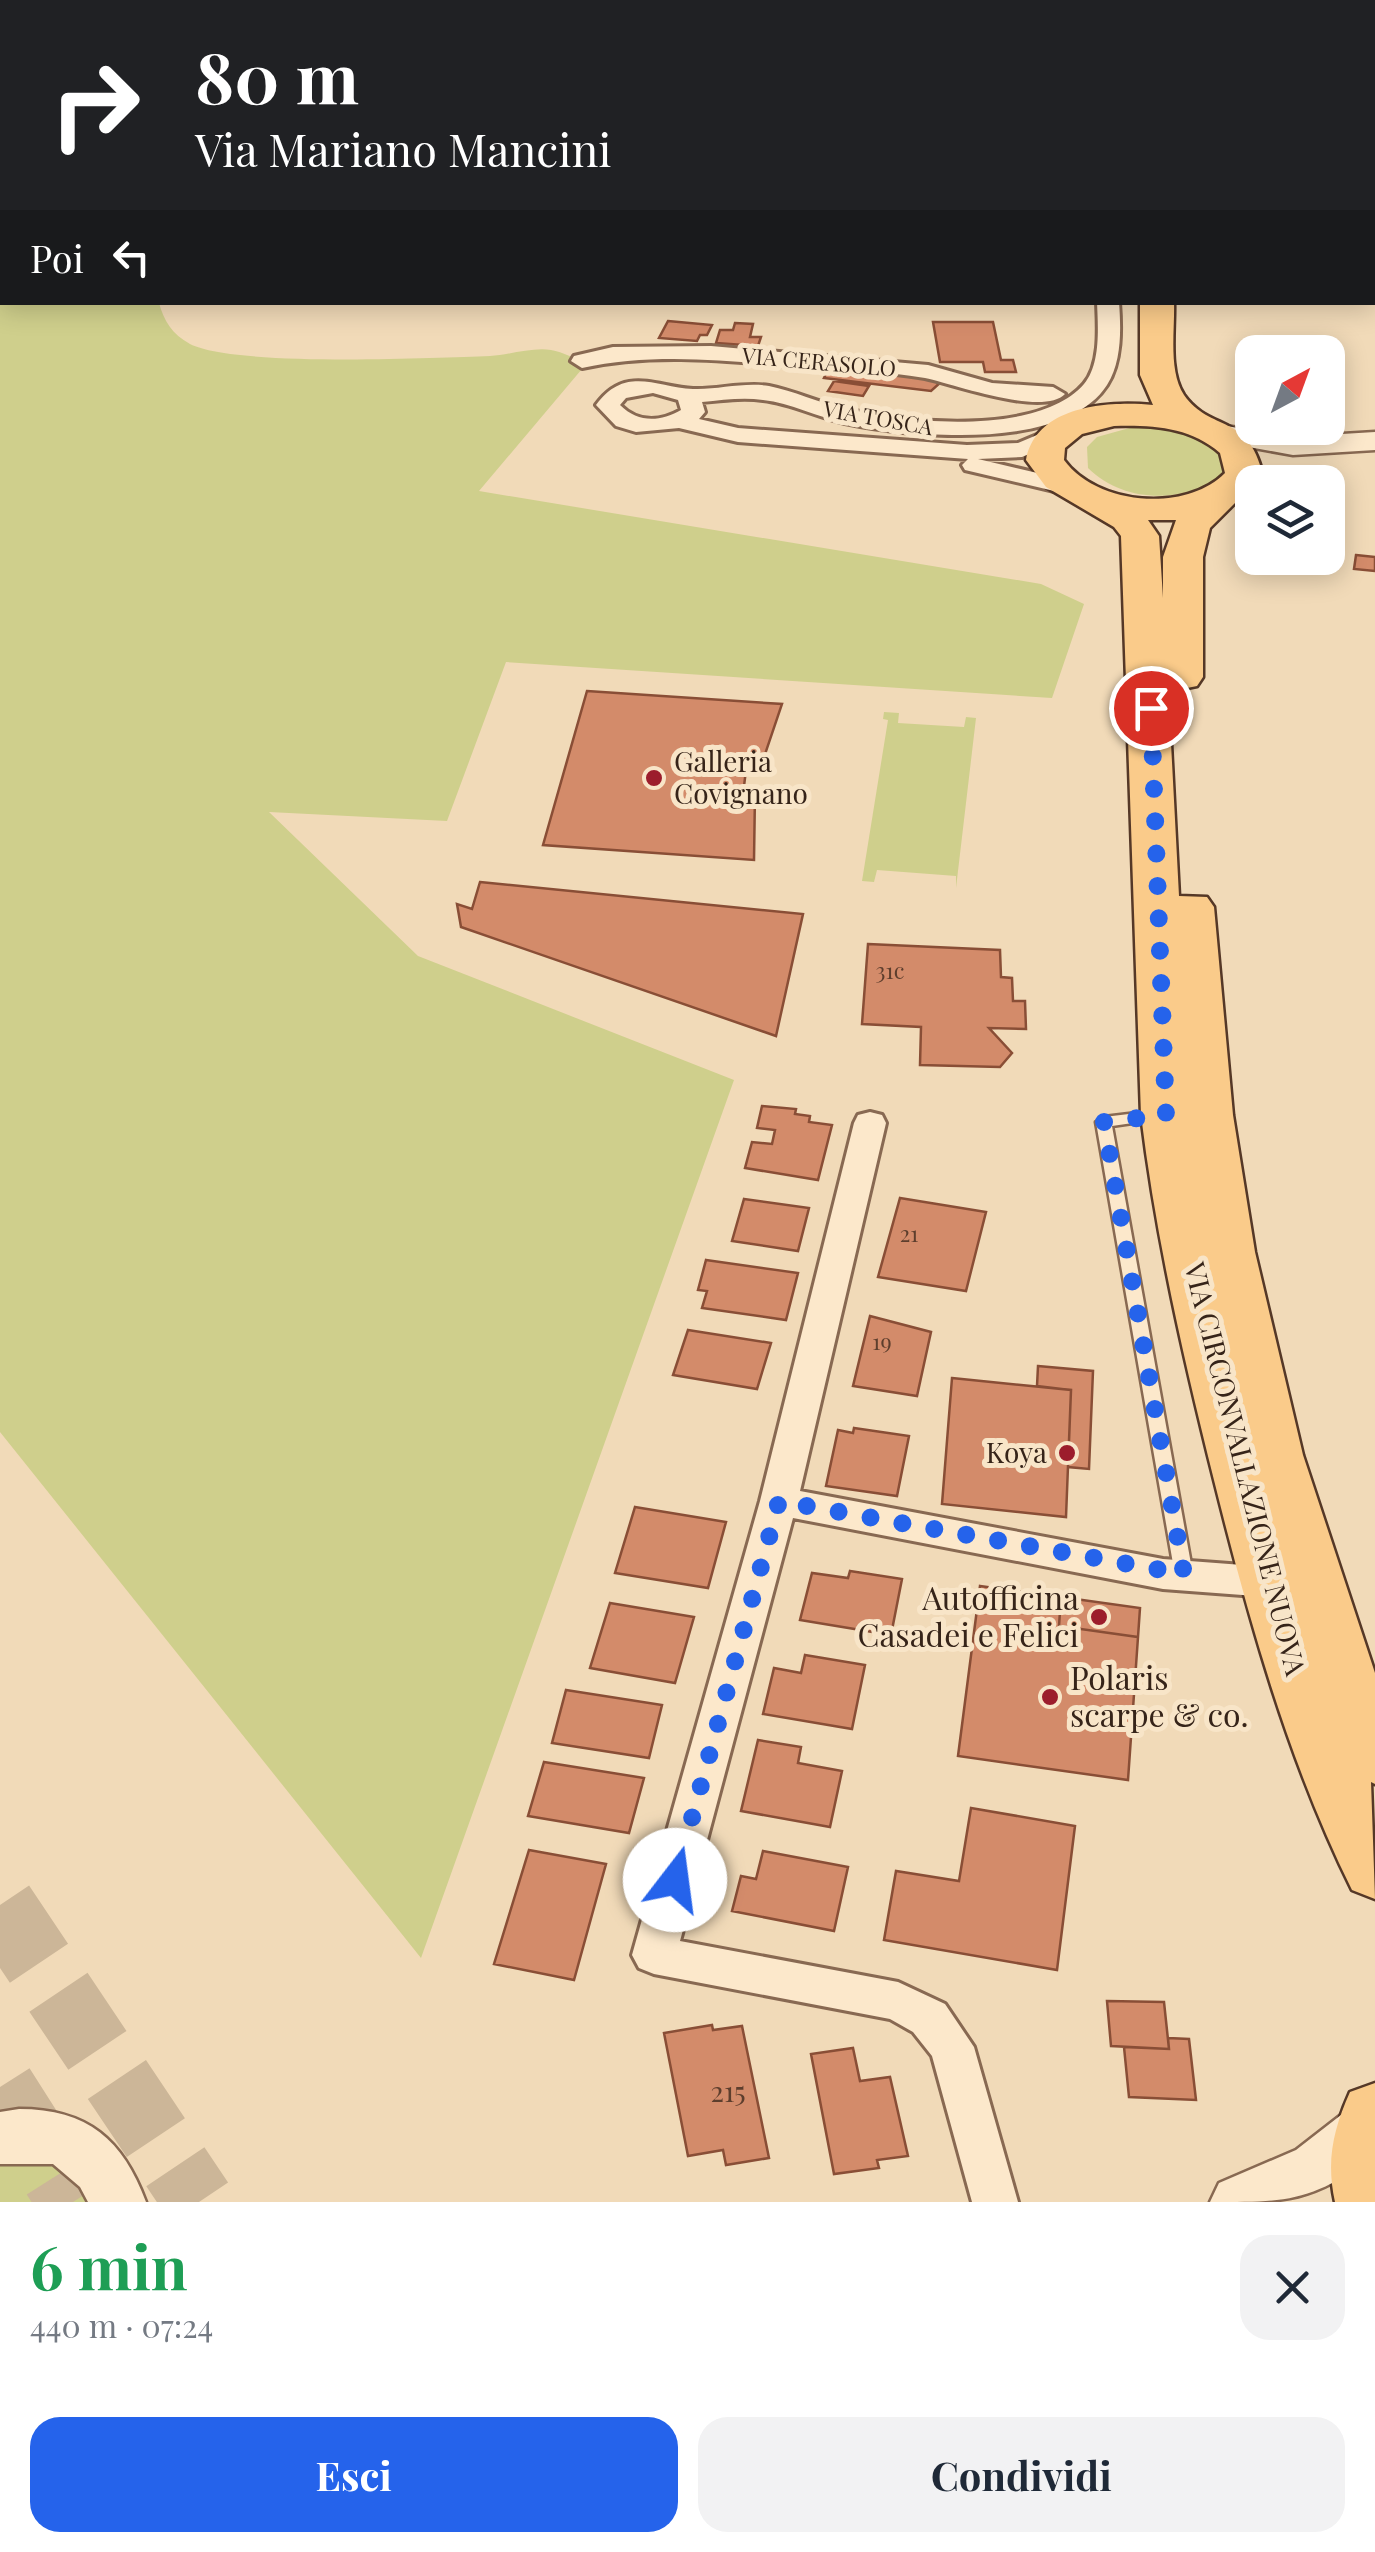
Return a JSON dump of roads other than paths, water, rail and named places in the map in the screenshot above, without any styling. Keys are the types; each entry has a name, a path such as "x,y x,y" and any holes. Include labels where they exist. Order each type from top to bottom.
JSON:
{"main road":[{"path":"1133,312 1170,403 1244,458 1226,492 1158,509 1117,506 1074,491 1045,460 1048,442 1118,395 1133,312"},
{"path":"1068,428 1114,415 1152,415 1212,431"},
{"name":"VIA CIRCONVALLAZIONE NUOVA","path":"1074,491 1128,519 1140,536 1166,1115 1174,1175 1218,1386 1269,1582 1301,1686 1375,1871"},
{"name":"VIA CIRCONVALLAZIONE NUOVA","path":"1226,492 1191,526 1183,557 1180,634 1193,944 1209,1144 1238,1311 1274,1458 1375,1758"},
{"path":"1372,2120 1365,2180 1372,2202"}],"street":[{"name":"VIA TOSCA","path":"689,396 751,392 895,426 977,428 1064,406 1092,389 1133,312"},
{"name":"VIA CERASOLO","path":"628,389 582,361 613,354 730,355 928,372 991,390 1053,394"},
{"path":"679,421 693,412 689,396 654,386 628,389 608,406 617,418 639,425 679,421 714,432 996,453 1022,450 1068,428"},
{"path":"1212,431 1293,446 1375,441"},
{"path":"1226,492 1375,441"},
{"path":"876,446 1074,491"},
{"path":"870,1124 779,1501 654,1956 898,2002 929,2018 952,2048 995,2202"},
{"path":"779,1501 1184,1574 1269,1582"},
{"path":"1238,2202 1316,2169 1372,2120"},
{"path":"2,2136 39,2134 70,2142 96,2159 112,2183 117,2202"}],"lane":[{"path":"1166,1115 1104,1122 1184,1574"}],"tunnel":[{"path":"0,1905 199,2202"},
{"path":"0,2087 73,2202"}],"place":[{"name":"Galleria Covignano","path":"654,778"},
{"name":"Koya","path":"1067,1453"},
{"name":"Autofficina Casadei e Felici","path":"1099,1617"},
{"name":"Polaris scarpe & co.","path":"1050,1697"}]}
